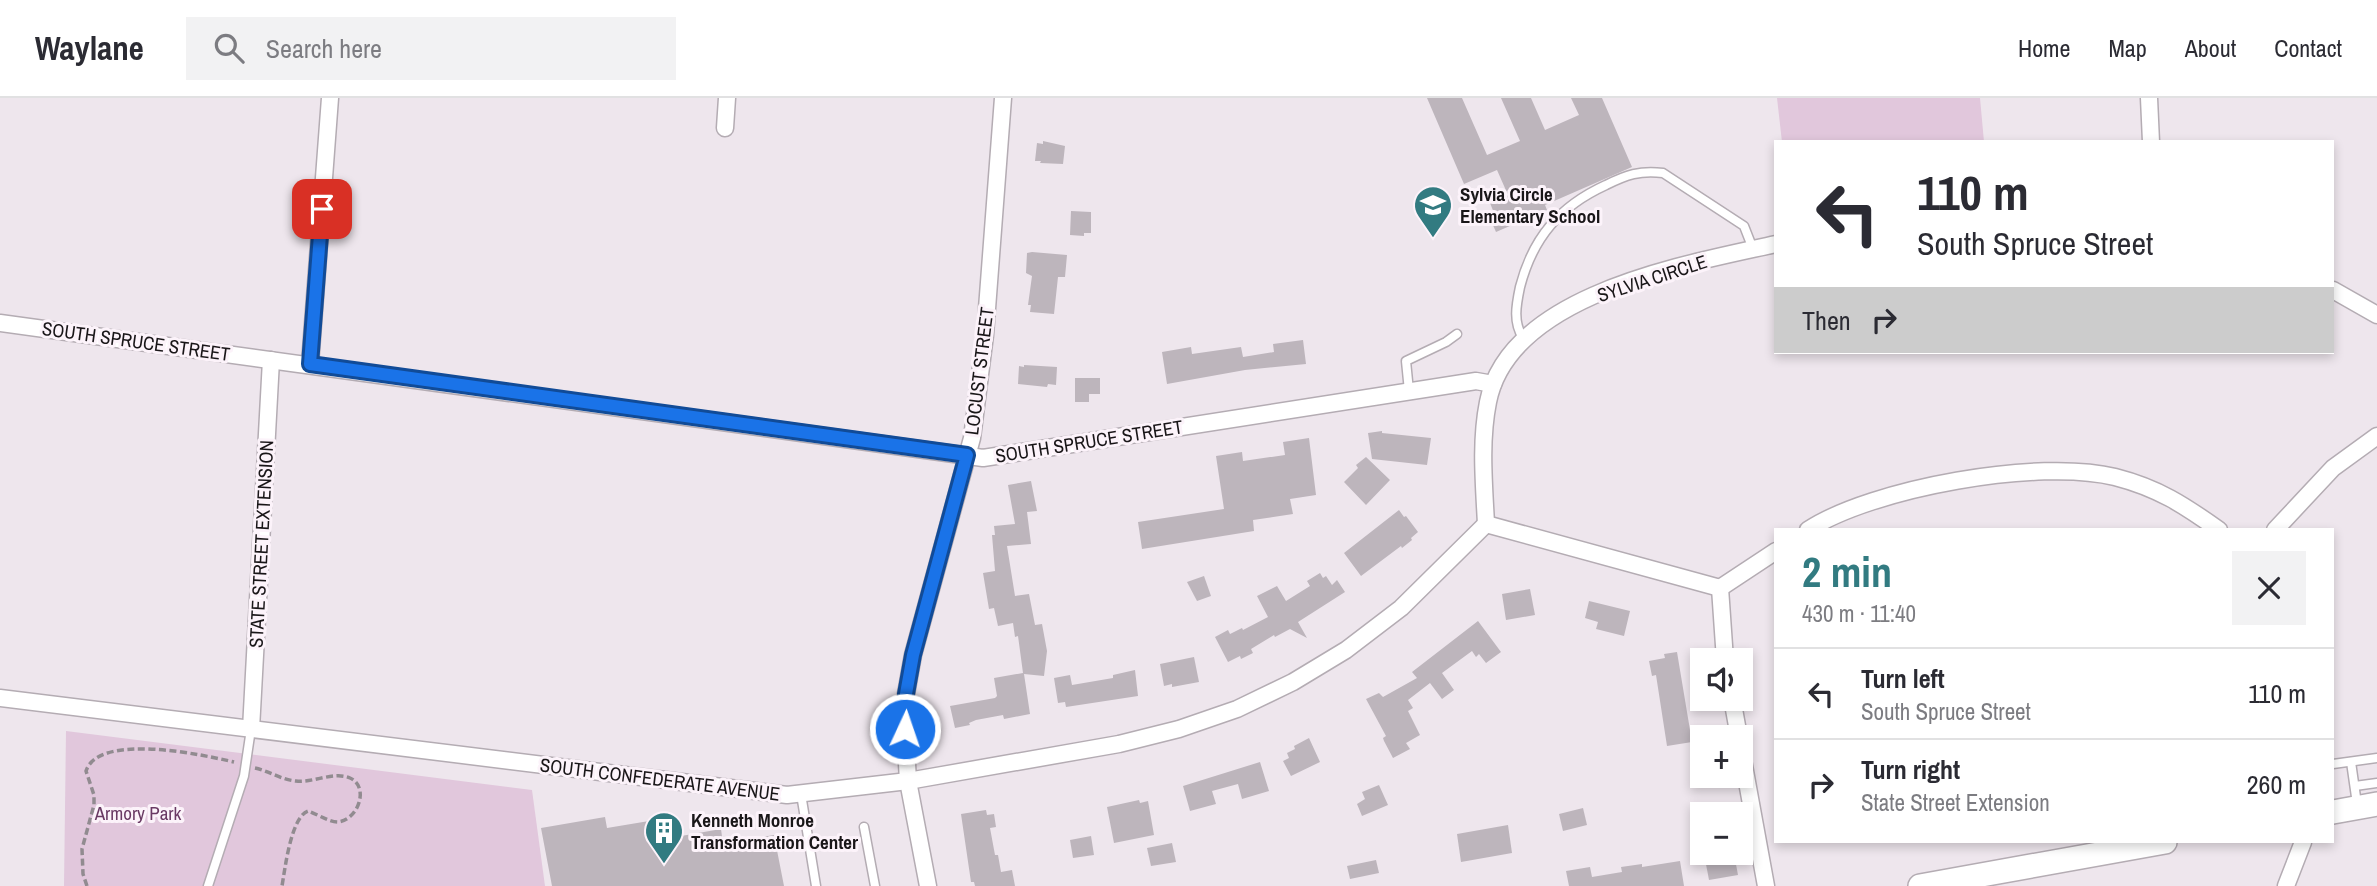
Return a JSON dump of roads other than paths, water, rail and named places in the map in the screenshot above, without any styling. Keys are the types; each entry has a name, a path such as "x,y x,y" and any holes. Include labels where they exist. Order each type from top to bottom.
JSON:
{"main road":[{"path":"2334,812 2363,799"},
{"path":"1920,886 2159,843"}],"street":[{"path":"310,364 330,98"},
{"path":"725,128 727,98"},
{"name":"LOCUST STREET","path":"928,886 908,781 906,694 913,655 972,438 985,335 1003,98"},
{"path":"2149,98 2151,140"},
{"name":"SYLVIA CIRCLE","path":"1486,524 1483,451 1488,401 1493,384 1510,353 1523,338 1590,297 1630,281 1679,266 1774,244"},
{"path":"2334,291 2377,315"},
{"name":"SOUTH SPRUCE STREET","path":"0,323 984,458 1476,381 1493,384"},
{"name":"STATE STREET EXTENSION","path":"251,729 271,360"},
{"path":"2277,528 2333,468 2377,436"},
{"path":"1811,528 1825,519 1882,499 1972,477 2027,472 2101,475 2142,485 2166,495 2216,528"},
{"path":"1486,524 1720,588 1774,552"},
{"name":"SOUTH CONFEDERATE AVENUE","path":"0,698 773,794 801,794 908,781 1119,744 1179,729 1237,709 1293,682 1346,650 1401,608 1486,524"},
{"path":"1720,588 1724,648"},
{"path":"1748,788 1766,886"},
{"path":"2286,886 2303,843"}],"lane":[{"path":"1523,338 1516,327 1516,304 1525,270 1539,239 1553,221 1581,197 1633,173 1663,173 1744,226 1753,249"},
{"path":"1409,391 1406,361 1447,342 1457,334"},
{"path":"208,886 244,776 251,729"},
{"path":"2334,764 2377,758"},
{"path":"2351,762 2363,799"},
{"path":"2363,799 2377,783"},
{"path":"801,794 816,886"},
{"path":"864,827 875,886"}],"place":[{"name":"Sylvia Circle Elementary School","path":"1433,239"},
{"name":"Kenneth Monroe Transformation Center","path":"664,865"}],"park label":[{"name":"Armory Park","path":"138,813"}]}
